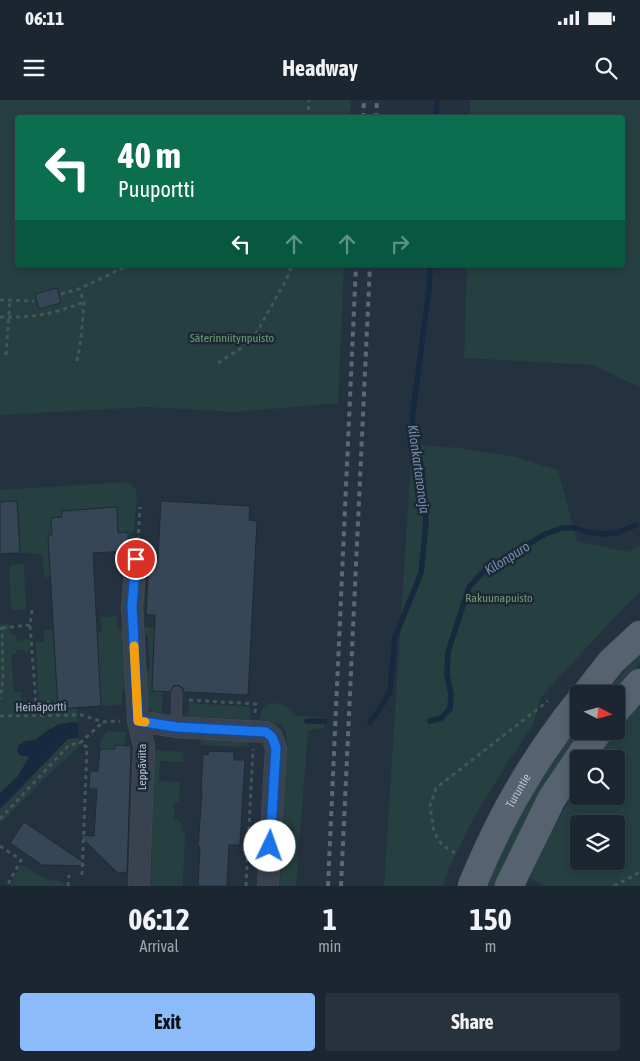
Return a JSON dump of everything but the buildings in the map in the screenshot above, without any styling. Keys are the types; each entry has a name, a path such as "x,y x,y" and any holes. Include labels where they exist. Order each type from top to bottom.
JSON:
{"main road":[{"path":"593,685 611,662 640,635"},
{"path":"625,700 640,683"},
{"name":"Turuntie","path":"472,886 497,831 524,780 570,713"},
{"path":"509,886 552,798 592,740"},
{"path":"453,886 456,879 497,831"}],"street":[{"name":"Leppäviita","path":"136,559 132,606 138,721 144,746 138,886"},
{"path":"138,721 176,727 260,731 272,737 276,748 268,886"}],"lane":[{"path":"176,727 177,696"}],"path":[{"path":"308,115 309,100"},
{"path":"61,294 79,289 125,267"},
{"path":"218,362 252,341 291,267"},
{"path":"77,361 84,302 79,289"},
{"path":"0,300 34,301"},
{"path":"6,355 10,300"},
{"path":"0,317 40,315 60,311 84,302"},
{"path":"136,559 140,506"},
{"path":"32,610 30,624 36,703 58,702"},
{"path":"0,699 1,628 30,624"},
{"path":"177,696 256,704"},
{"path":"455,853 442,845 434,832 430,806 436,788 548,702"},
{"name":"Heinäportti","path":"0,716 82,715 103,722"},
{"path":"0,819 69,745 80,743 103,722 138,721"},
{"path":"246,886 260,731"},
{"path":"80,743 87,748 82,876"},
{"path":"0,846 21,860 7,886"},
{"path":"614,886 640,872"},
{"path":"68,886 69,875"}],"green space":[{"name":"Säterinniitynpuisto","path":"0,100 351,100 350,115 15,115 15,267 344,267 338,403 236,412 146,407 0,415"},
{"path":"470,100 640,100 640,387 593,365 464,358 467,267 625,267 625,115 470,115"},
{"name":"Rakuunapuisto","path":"412,444 458,448 516,457 558,470 577,541 628,552 640,545 640,592 541,697 533,725 473,819 449,868 443,886 384,886"},
{"path":"126,482 135,488 137,495 134,530 128,538 127,532 118,533 116,507 63,511 62,517 51,518 52,535 48,535 50,577 44,577 42,554 20,553 0,502 0,490"},
{"path":"146,560 144,627 155,628 152,690 163,691 162,711 159,715 150,709 147,704 143,688 143,677 150,669 148,637 140,630"},
{"path":"24,564 26,610 11,610 9,565"},
{"path":"117,616 118,630 124,630 127,689 122,689 122,705 101,706 97,632 102,632 101,617"},
{"path":"9,623 10,634 14,633 18,642 27,638 30,641 29,651 26,653 24,650 17,650 14,655 11,653 14,693 21,692 22,706 58,705 77,708 79,747 50,773 0,824 0,624"},
{"path":"44,630 53,630 58,700 39,701 35,642 44,641"},
{"path":"640,654 640,664 621,685 612,685"},
{"path":"640,702 640,886 545,886 530,878 547,840 570,798 570,805 625,805 625,750 603,750 611,740 625,740 625,721"},
{"path":"189,703 250,707 250,720 188,716"},
{"path":"271,703 286,706 297,716 325,717 324,728 308,731 296,886 280,886 287,740 282,726 275,722 260,720 262,710"},
{"path":"107,731 126,732 125,746 115,745 115,749 100,749 100,741"},
{"path":"207,736 248,737 247,747 202,745 200,743 201,740"},
{"path":"570,736 570,740 575,740 543,788 509,854 495,886 488,886 502,848 540,780"},
{"path":"154,750 184,752 183,762 160,761 159,781 180,782 179,802 174,802 174,818 178,819 177,822 182,823 181,831 185,831 183,886 151,886"},
{"path":"21,864 43,878 62,882 65,886 10,886"}],"water":[{"path":"78,723 78,738 68,739 0,809 0,793 18,776 29,757 19,755 17,750 19,745 25,741 35,740 60,724"}],"waterway":[{"name":"Kilonkartanonoja","path":"436,115 437,100"},
{"name":"Kilonkartanonoja","path":"370,722 390,692 395,637 421,573 426,523 422,470 412,419 429,289 430,267"},
{"name":"Kilonpuro","path":"430,721 441,718 450,709 451,694 447,675 448,652 469,587 485,570 545,534 562,528 575,528 604,534 616,533 636,525"},
{"path":"307,721 325,721"}],"railway":[{"path":"363,115 364,100"},
{"path":"376,115 377,100"},
{"path":"328,886 356,267"},
{"path":"341,886 370,267"}],"slow traffic":[{"path":"134,646 138,721 145,722"}],"route":[{"path":"136,559 132,606 138,721 176,727 266,732 272,737 276,748 270,846"}]}
